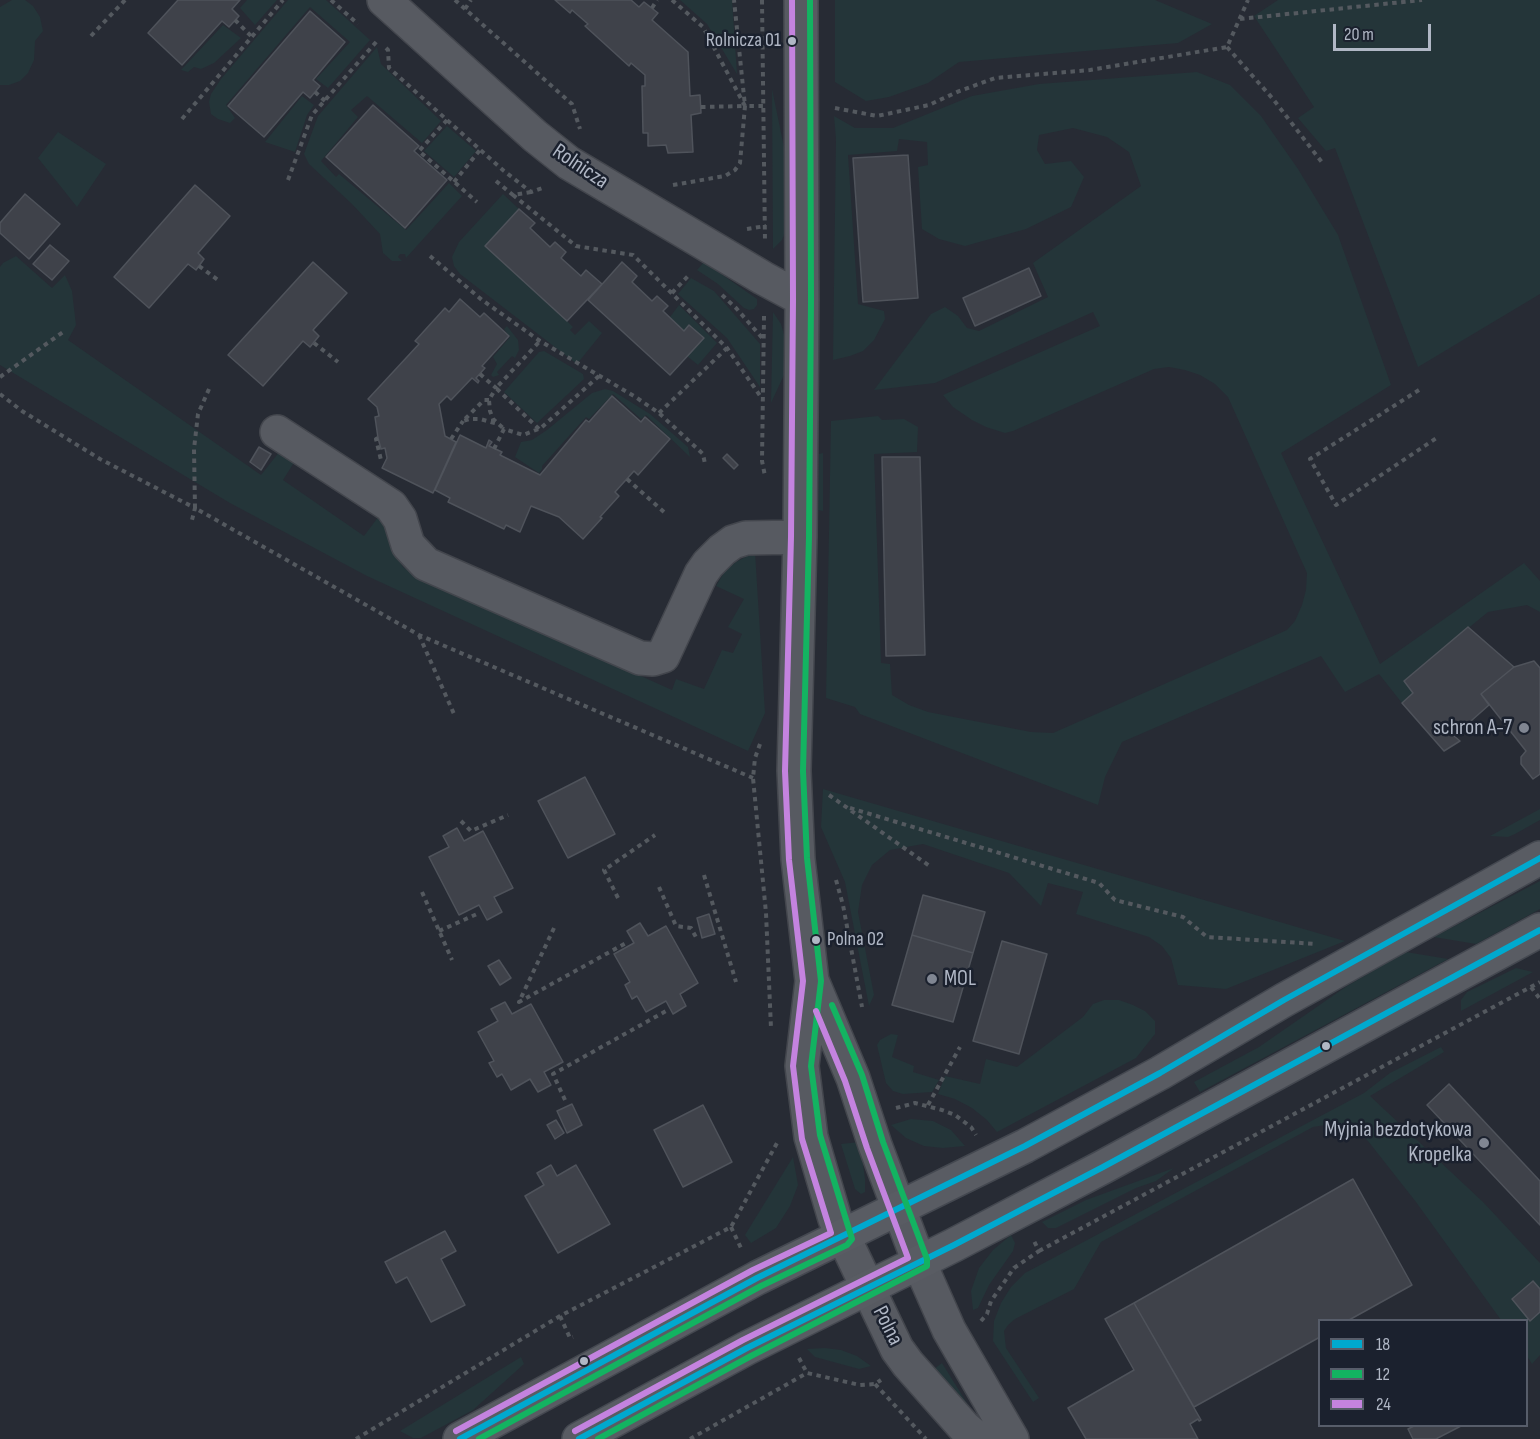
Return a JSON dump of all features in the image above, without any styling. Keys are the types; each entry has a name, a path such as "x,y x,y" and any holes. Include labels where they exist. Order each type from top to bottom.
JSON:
{"main road":[{"path":"460,1439 757,1278 1025,1146 1160,1073 1284,1000 1540,858"},
{"path":"579,1439 747,1348 1103,1167 1540,930"}],"street":[{"name":"Rolnicza","path":"384,0 535,136 569,163 802,299"},
{"name":"Polna","path":"801,0 800,537 794,771 798,859 812,981 802,1066 812,1137 835,1219 843,1236 897,1349 964,1427 978,1439"},
{"path":"277,432 391,506 400,519 408,545 426,564 640,658 653,659 663,656 701,574 722,550 733,542 746,538 800,537"},
{"name":"Polna","path":"812,981 853,1078 898,1209 919,1262 949,1330 1012,1439"}],"path":[{"path":"91,36 125,0"},
{"path":"182,119 283,0"},
{"path":"455,0 572,104 582,135"},
{"path":"465,9 471,0"},
{"path":"652,8 657,0"},
{"path":"672,0 703,27 745,106"},
{"path":"663,187 725,176 735,170 740,163 745,106 734,0"},
{"path":"1227,47 1248,0"},
{"path":"1240,19 1422,0"},
{"path":"235,20 251,36"},
{"path":"288,180 312,115 377,40"},
{"path":"801,111 827,106 877,116 929,105 995,78 1090,70 1227,47"},
{"path":"1227,47 1273,99 1324,165"},
{"path":"315,92 325,101"},
{"path":"701,107 764,106"},
{"path":"447,120 419,151 477,202"},
{"path":"454,182 480,150"},
{"path":"496,181 576,246 633,255 727,348 763,400"},
{"path":"513,195 531,192"},
{"path":"744,230 766,226"},
{"path":"430,256 482,300 540,341 600,375 659,413 703,454 705,464"},
{"path":"199,266 218,280"},
{"path":"0,377 63,332"},
{"path":"540,341 496,388 489,400 490,411 504,429 523,435 539,429 600,375"},
{"path":"314,343 338,362"},
{"path":"659,413 727,348"},
{"path":"480,374 539,429"},
{"path":"192,520 195,508 196,426 198,414 209,389"},
{"path":"1419,390 1310,459 1336,505 1438,437"},
{"path":"0,394 21,411 100,459 195,508 419,635 753,778"},
{"path":"451,439 478,404 489,400"},
{"path":"464,422 470,419 480,419 498,424"},
{"path":"494,448 504,429"},
{"path":"627,479 664,512"},
{"path":"419,635 453,714"},
{"path":"823,791 931,867"},
{"path":"850,808 1099,883 1115,900 1183,917 1207,937 1320,944"},
{"path":"461,821 471,831 508,815"},
{"path":"618,898 604,870 655,835"},
{"path":"834,872 843,905 862,1009"},
{"path":"704,875 736,982"},
{"path":"659,887 676,926 691,928 697,939"},
{"path":"422,892 452,960"},
{"path":"438,931 477,914"},
{"path":"554,928 519,1002 626,943"},
{"path":"981,1321 987,1314 991,1301 1014,1268 1039,1251 1540,982"},
{"path":"1530,987 1540,999"},
{"path":"565,1100 553,1074 666,1011"},
{"path":"928,1106 960,1047"},
{"path":"889,1110 915,1103 955,1115 971,1128 980,1141"},
{"path":"356,1439 560,1316 731,1227 777,1143"},
{"path":"1031,1235 1039,1251"},
{"path":"731,1253 741,1248"},
{"path":"560,1316 570,1338 580,1333"},
{"path":"690,1439 807,1372 860,1385 875,1384 926,1439"}],"shaded area":[{"path":"12,0 25,0 33,6 40,17 43,31 35,41 34,60 28,73 20,81 0,85 0,7"},
{"path":"247,0 277,0 255,25 240,8"},
{"path":"288,0 326,0 370,40 328,88 316,79 350,42 310,7 226,105 235,118 230,123 218,119 211,114 209,102 211,94"},
{"path":"680,0 732,0 737,74 707,24"},
{"path":"835,0 1155,0 1212,24 1178,43 959,62 928,83 889,97 866,101 835,82"},
{"path":"1278,0 1540,0 1540,294 1418,367 1335,148 1326,151 1298,118 1314,107 1254,16"},
{"path":"223,25 241,38 214,63 201,69 194,67 188,72 181,70"},
{"path":"377,47 381,64 441,121 422,143 367,96 351,110 358,117 321,161 336,177 339,174 406,230 449,183 462,196 406,258 405,254 400,254 398,257 402,261 392,261 383,253 380,234 309,164 304,154 318,116"},
{"path":"1197,72 1230,85 1261,116 1298,169 1338,235 1391,385 1281,453 1380,664 1524,563 1540,581 1540,612 1527,605 1488,612 1404,681 1413,693 1402,703 1379,674 1345,692 1321,656 1122,742 1105,777 1098,805 860,714 855,707 826,698 831,421 878,416 882,420 904,419 918,427 917,452 874,454 881,663 890,664 892,695 928,712 1031,732 1053,733 1287,630 1295,621 1302,605 1307,573 1228,397 1215,384 1200,375 1169,367 1154,369 1005,433 972,420 953,407 943,395 1100,326 1093,312 935,383 874,390 931,314 945,307 958,316 967,328 979,331 1048,297 1033,263 1141,186 1129,152 1107,137 1073,128 1039,135 1037,150 1045,164 1071,161 1084,177 1071,207 1026,229 965,246 939,239 922,229 918,167 928,165 927,142 899,139 897,151 848,155 858,304 884,311 885,319 874,340 863,351 833,360 836,139 834,116 855,128 893,128 972,96 1039,84"},
{"path":"772,89 785,152 787,227 782,240 773,249"},
{"path":"302,96 314,105 307,115 295,152 265,142"},
{"path":"447,126 476,151 454,177 424,151"},
{"path":"58,132 106,164 77,207 38,158"},
{"path":"503,194 519,209 485,246 567,321 573,327 570,330 575,335 589,321 602,333 577,364 460,274 454,266 452,257 459,242"},
{"path":"16,256 52,288 65,275 72,291 76,325 68,340 261,475 280,451 295,461 283,480 364,536 379,516 387,524 391,548 403,567 412,573 672,690 676,679 704,689 722,650 733,653 742,634 728,627 744,599 716,586 725,571 755,552 765,713 748,751 367,576 230,503 0,365 0,267"},
{"path":"704,262 757,299 754,309 744,308 718,284 697,270"},
{"path":"691,278 714,291 760,344 760,387 727,338 678,294"},
{"path":"679,305 717,343 698,365 687,356 704,338 690,325 684,331 670,317"},
{"path":"773,312 781,324 785,338 784,375 771,403"},
{"path":"507,326 518,340 519,350 515,358 512,356 497,372 499,375 493,377 491,375 497,364 493,357 510,337 504,329"},
{"path":"544,351 583,374 584,379 537,423 504,392 539,352"},
{"path":"605,389 613,391 650,414 688,447 690,457 646,415 641,419 613,394 589,419 586,417 542,466 539,473 515,457 521,442 532,440 592,393"},
{"path":"823,453 823,511 818,510 819,454"},
{"path":"823,789 1345,941 1226,989 1178,985 1171,958 1162,946 1149,937 1076,914 1083,892 1048,883 1041,906 1009,873 923,844 890,850 872,865 862,885 858,912 874,995 869,1006 845,882 821,827"},
{"path":"1540,809 1540,820 1515,834 1508,837 1490,836"},
{"path":"1540,881 1540,909 1476,944 1434,937"},
{"path":"1406,952 1448,959 1200,1092 1194,1082 1259,1047 1347,986"},
{"path":"1516,968 1533,972 1461,1011 1461,1000 1467,992"},
{"path":"1104,1000 1119,1000 1133,1005 1145,1011 1155,1021 1155,1034 1136,1058 997,1132 972,1108 955,1099 938,1094 945,1076 980,1084 986,1059 1017,1067 1083,1017 1093,1004"},
{"path":"891,1034 898,1035 892,1057 914,1066 913,1072 939,1080 932,1092 903,1094 893,1091 886,1083 877,1045 880,1040"},
{"path":"1441,1047 1444,1052 1370,1096 1483,1202 1540,1263 1540,1355 1532,1364 1528,1358 1528,1319 1500,1319 1416,1202 1368,1141 1358,1131 1346,1126 1331,1124 1313,1127 1101,1242 1074,1289 1015,1319 1008,1325 1004,1331 1006,1348 1039,1398 1033,1402 993,1341 994,1321 1001,1303 1011,1287 1025,1273 1364,1093 1390,1073"},
{"path":"911,1119 933,1121 951,1130 965,1146 943,1148 924,1146 906,1138 891,1125"},
{"path":"860,1142 865,1179 865,1192 861,1194 855,1189 841,1144"},
{"path":"793,1157 798,1185 790,1206 776,1228 751,1243 745,1235"},
{"path":"1174,1168 1156,1181 1136,1188 1056,1228 1048,1228 1042,1222 1086,1200"},
{"path":"1011,1235 1015,1243 1013,1251 989,1285 978,1308 973,1310 971,1291 979,1268 993,1250"},
{"path":"807,1349 841,1350 857,1356 871,1366 859,1369 815,1357"},
{"path":"521,1357 524,1364 473,1410 421,1438 413,1438 400,1431"},
{"path":"942,1363 983,1429 930,1372"}],"building":[{"path":"178,0 240,0 232,9 239,16 229,27 222,21 182,65 148,33"},
{"path":"555,0 631,0 639,7 644,2 658,13 652,20 688,52 690,96 700,95 701,113 691,115 693,152 668,153 666,145 648,146 648,133 643,133 642,86 645,86 645,75 631,63 629,66 585,26 588,24 572,10 570,13"},
{"path":"310,11 345,42 313,80 320,86 310,98 303,92 264,137 228,106"},
{"path":"373,105 419,146 414,151 447,180 405,228 326,157"},
{"path":"908,155 918,298 863,302 853,158"},
{"path":"195,185 230,216 198,253 204,259 196,270 188,264 149,308 114,277"},
{"path":"25,194 60,224 29,259 0,233 0,223"},
{"path":"519,209 535,223 530,228 550,247 555,242 566,252 561,258 581,276 586,270 602,284 567,321 485,246"},
{"path":"50,245 69,261 52,280 33,264"},
{"path":"313,262 347,293 313,330 319,336 310,347 303,341 263,386 228,355"},
{"path":"622,262 637,276 632,282 652,301 657,296 668,306 663,311 684,331 689,325 704,338 670,375 588,300"},
{"path":"1029,268 1041,296 975,326 963,298"},
{"path":"460,299 480,317 484,313 509,336 482,366 485,368 476,378 478,383 472,378 451,400 447,396 439,404 445,436 456,442 433,493 382,468 387,458 385,448 381,449 378,438 375,417 379,416 377,407 368,399 419,344 415,341 445,308 449,312"},
{"path":"612,396 641,422 645,417 670,439 638,475 634,471 615,492 619,496 583,539 559,517 531,506 520,532 506,525 504,529 448,502 450,498 435,490 460,435 486,448 489,440 492,442 489,446 502,452 500,455 540,475 586,420 589,422"},
{"path":"259,447 271,454 261,470 250,462"},
{"path":"727,454 738,465 734,469 723,458"},
{"path":"882,457 920,457 925,655 886,656"},
{"path":"1468,627 1514,667 1481,694 1489,705 1454,736 1460,741 1444,751 1402,703 1413,693 1404,681"},
{"name":"schron A-7","path":"1534,661 1540,668 1540,774 1533,779 1521,764 1521,757 1526,751 1481,694 1514,667"},
{"path":"585,777 615,834 568,858 538,801"},
{"path":"457,828 464,841 483,831 513,888 494,897 502,912 487,920 479,905 459,915 429,857 449,847 443,836"},
{"path":"923,895 985,912 973,953 912,935"},
{"path":"709,914 715,934 702,938 697,918"},
{"path":"640,923 648,936 666,926 698,983 680,994 686,1006 673,1014 666,1001 646,1012 637,996 632,999 625,985 630,982 614,954 634,943 627,931"},
{"name":"MOL","path":"912,935 973,953 953,1022 892,1005"},
{"path":"1002,941 1047,954 1019,1054 973,1041"},
{"path":"499,960 511,978 500,985 488,966"},
{"path":"505,1002 512,1014 531,1004 563,1062 544,1072 551,1085 538,1092 530,1079 511,1090 502,1074 497,1077 489,1063 494,1061 478,1032 498,1021 491,1009"},
{"name":"Myjnia bezdotykowa Kropelka","path":"1449,1084 1540,1181 1540,1225 1427,1105"},
{"path":"572,1104 582,1125 567,1133 557,1111"},
{"path":"703,1105 732,1162 683,1187 654,1130"},
{"path":"556,1120 564,1133 555,1139 547,1125"},
{"path":"551,1165 557,1176 576,1165 610,1224 558,1253 525,1196 544,1185 537,1173"},
{"path":"1353,1179 1412,1285 1351,1319 1318,1319 1318,1338 1194,1407 1134,1303"},
{"path":"445,1231 456,1251 441,1259 465,1305 431,1322 407,1277 396,1283 385,1262"},
{"path":"1533,1281 1540,1289 1540,1312 1530,1321 1512,1299"},
{"path":"1134,1303 1201,1420 1198,1419 1190,1424 1198,1439 1086,1439 1068,1408 1134,1370 1105,1319"},
{"path":"1412,1427 1459,1427 1436,1439 1413,1439 1408,1429"}],"transit line":[{"name":"24","path":"456,1431 753,1270 831,1233 802,1139 793,1066 803,981 789,860 785,771 791,537 792,0"},
{"name":"12","path":"479,1439 761,1286 847,1245 852,1239 820,1135 811,1066 821,981 807,858 803,771 809,537 810,0"},
{"name":"18","path":"460,1439 757,1278 1025,1146 1160,1073 1284,1000 1540,858"},
{"name":"18","path":"579,1439 747,1348 954,1245 1103,1167 1540,930"},
{"name":"12","path":"598,1439 751,1356 927,1266 927,1259 883,1142 862,1075 832,1005"},
{"name":"24","path":"575,1431 743,1340 908,1258 845,1081 816,1011"}],"place":[{"name":"Rolnicza 01","path":"792,41"},
{"name":"schron A-7","path":"1524,728"},
{"name":"Polna 02","path":"816,940"},
{"name":"MOL","path":"932,979"},
{"name":"Myjnia bezdotykowa Kropelka","path":"1484,1143"}]}
